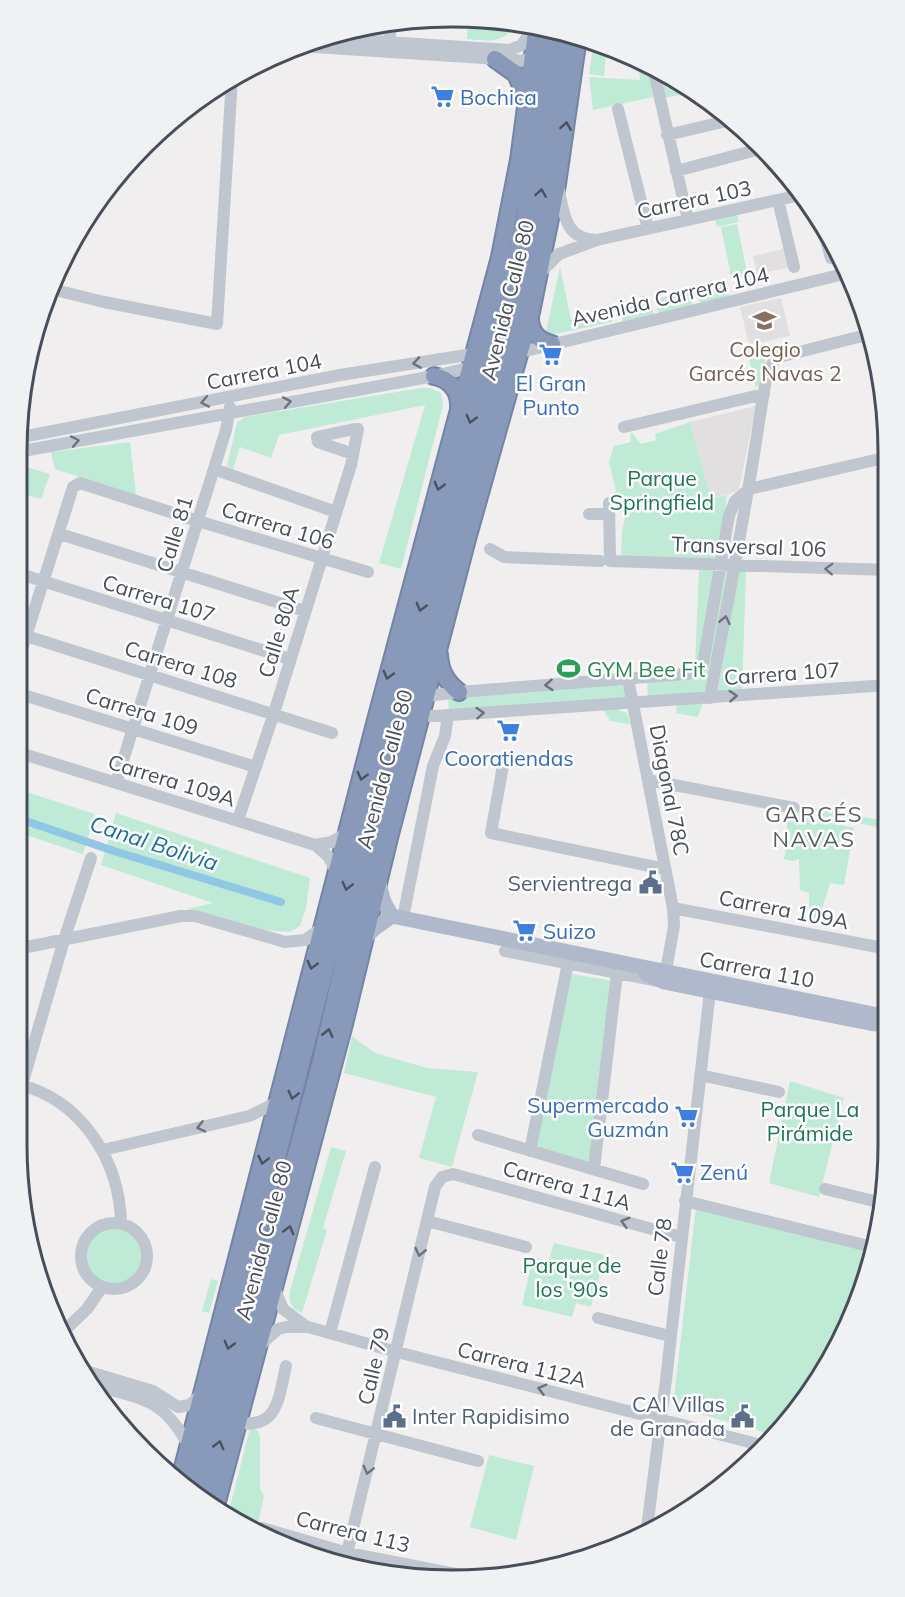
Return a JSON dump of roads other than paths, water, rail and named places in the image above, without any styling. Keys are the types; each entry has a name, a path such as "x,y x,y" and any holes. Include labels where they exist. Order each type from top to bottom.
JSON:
{"highway":[{"name":"Avenida Calle 80","path":"218,1499 344,1024 389,838 412,707 438,653 467,539 535,35"},
{"name":"Avenida Calle 80","path":"207,1491 321,1061 370,856 412,707 525,217 548,48 557,40"},
{"name":"Avenida Calle 80","path":"194,1483 412,707 459,513 492,357 527,266 536,224 563,41"},
{"name":"Avenida Calle 80","path":"182,1472 276,1103 459,409 492,357 531,312 557,184 564,41"},
{"path":"495,59 516,74 527,100"},
{"path":"531,312 530,324 535,335 552,344"},
{"path":"434,376 446,380 453,386 457,393 459,409"},
{"path":"459,513 467,539"},
{"path":"438,653 445,678 459,692"},
{"path":"370,856 389,838"}],"main road":[{"path":"364,939 374,928 398,917 384,902 378,881"},
{"name":"Carrera 110","path":"398,917 569,958 878,1020"},
{"name":"Carrera 110","path":"664,977 710,991 878,1020"}],"street":[{"path":"389,48 390,32"},
{"path":"326,47 509,50 522,45 530,34"},
{"path":"343,41 389,48 523,61 548,48"},
{"path":"655,79 688,220"},
{"path":"59,291 217,324 231,89"},
{"path":"618,108 648,229"},
{"path":"667,135 721,122"},
{"name":"Carrera 103","path":"676,171 752,151"},
{"path":"557,184 570,228 579,237 597,240"},
{"name":"Carrera 103","path":"540,273 559,254 597,240 793,197"},
{"path":"778,200 794,267"},
{"name":"Avenida Carrera 104","path":"492,357 839,275"},
{"path":"710,698 771,363 779,357 862,336"},
{"name":"Carrera 104","path":"27,450 434,376 492,357"},
{"name":"Carrera 104","path":"28,436 340,375 492,357"},
{"path":"624,427 764,394"},
{"name":"Calle 81","path":"116,783 214,469 230,412 231,397"},
{"name":"Calle 80A","path":"238,820 274,713 353,454"},
{"path":"721,565 731,509 739,496 749,489 878,459"},
{"path":"214,469 336,512"},
{"name":"Carrera 106","path":"60,534 76,484 80,483 368,572"},
{"path":"589,514 609,509 605,561"},
{"path":"27,622 44,582 60,534 305,611"},
{"name":"Transversal 106","path":"489,549 504,557 878,570"},
{"name":"Carrera 107","path":"376,720 459,692 694,674 700,671 704,662 721,565"},
{"name":"Carrera 107","path":"27,576 290,659"},
{"name":"Carrera 108","path":"27,636 332,733"},
{"name":"Diagonal 78C","path":"628,679 673,908 674,926 664,977"},
{"name":"Carrera 107","path":"412,707 448,715 878,686"},
{"name":"Carrera 109","path":"27,696 256,767"},
{"path":"398,917 433,766 445,736 448,715"},
{"name":"Carrera 109A","path":"27,755 315,845"},
{"path":"504,760 491,833 665,869"},
{"path":"648,780 794,808"},
{"path":"315,845 332,842 347,833"},
{"path":"315,845 328,856 337,872"},
{"path":"27,1059 91,858"},
{"name":"Carrera 109A","path":"673,908 878,947"},
{"path":"27,947 181,916 195,916 285,942 305,940 322,928"},
{"name":"Carrera 110","path":"505,951 569,958"},
{"path":"530,1151 569,958"},
{"path":"594,1169 618,967"},
{"name":"Calle 78","path":"648,1522 710,991"},
{"path":"700,1075 779,1092"},
{"path":"27,1088 48,1096 70,1111 89,1130 103,1150 118,1188 121,1224"},
{"path":"103,1150 249,1116 276,1103"},
{"path":"478,1135 643,1184"},
{"path":"330,1333 375,1167"},
{"name":"Carrera 111A","path":"442,1177 453,1174 681,1237"},
{"name":"Calle 79","path":"347,1557 435,1187 442,1177"},
{"path":"825,1189 874,1201"},
{"path":"685,1201 866,1245"},
{"path":"427,1221 526,1247"},
{"path":"121,1224 129,1227 142,1239 146,1248 145,1266 132,1283 112,1289 102,1287 86,1275 81,1256 82,1246 86,1237 101,1225 121,1224"},
{"path":"68,1327 87,1309 102,1287"},
{"name":"Carrera 112A","path":"274,1287 283,1310 308,1327"},
{"path":"598,1318 670,1336"},
{"name":"Carrera 112A","path":"258,1346 278,1329 308,1327 755,1443"},
{"path":"238,1422 255,1425 270,1417 286,1366"},
{"path":"94,1373 153,1391 178,1407 190,1405 203,1392"},
{"path":"104,1388 157,1405 177,1426 189,1447"},
{"path":"316,1418 478,1461"},
{"name":"Carrera 113","path":"279,1533 348,1553 431,1569"}],"waterway":[{"name":"Canal Bolivia","path":"27,821 114,851 281,902"}],"place":[{"name":"Bochica","path":"442,97"},
{"name":"Colegio Garcés Navas 2","path":"765,321"},
{"name":"El Gran Punto","path":"551,355"},
{"name":"GYM Bee Fit","path":"569,669"},
{"name":"Cooratiendas","path":"509,730"},
{"name":"Servientrega","path":"650,883"},
{"name":"Suizo","path":"525,931"},
{"name":"Supermercado Guzmán","path":"687,1117"},
{"name":"Zenú","path":"682,1172"},
{"name":"Inter Rapidisimo","path":"394,1416"},
{"name":"CAI Villas de Granada","path":"743,1416"}],"district":[{"name":"GARCÉS NAVAS","path":"814,826"}],"park label":[{"name":"Parque Springfield","path":"662,490"},
{"name":"Parque La Pirámide","path":"810,1121"},
{"name":"Parque de los '90s","path":"572,1277"}]}
